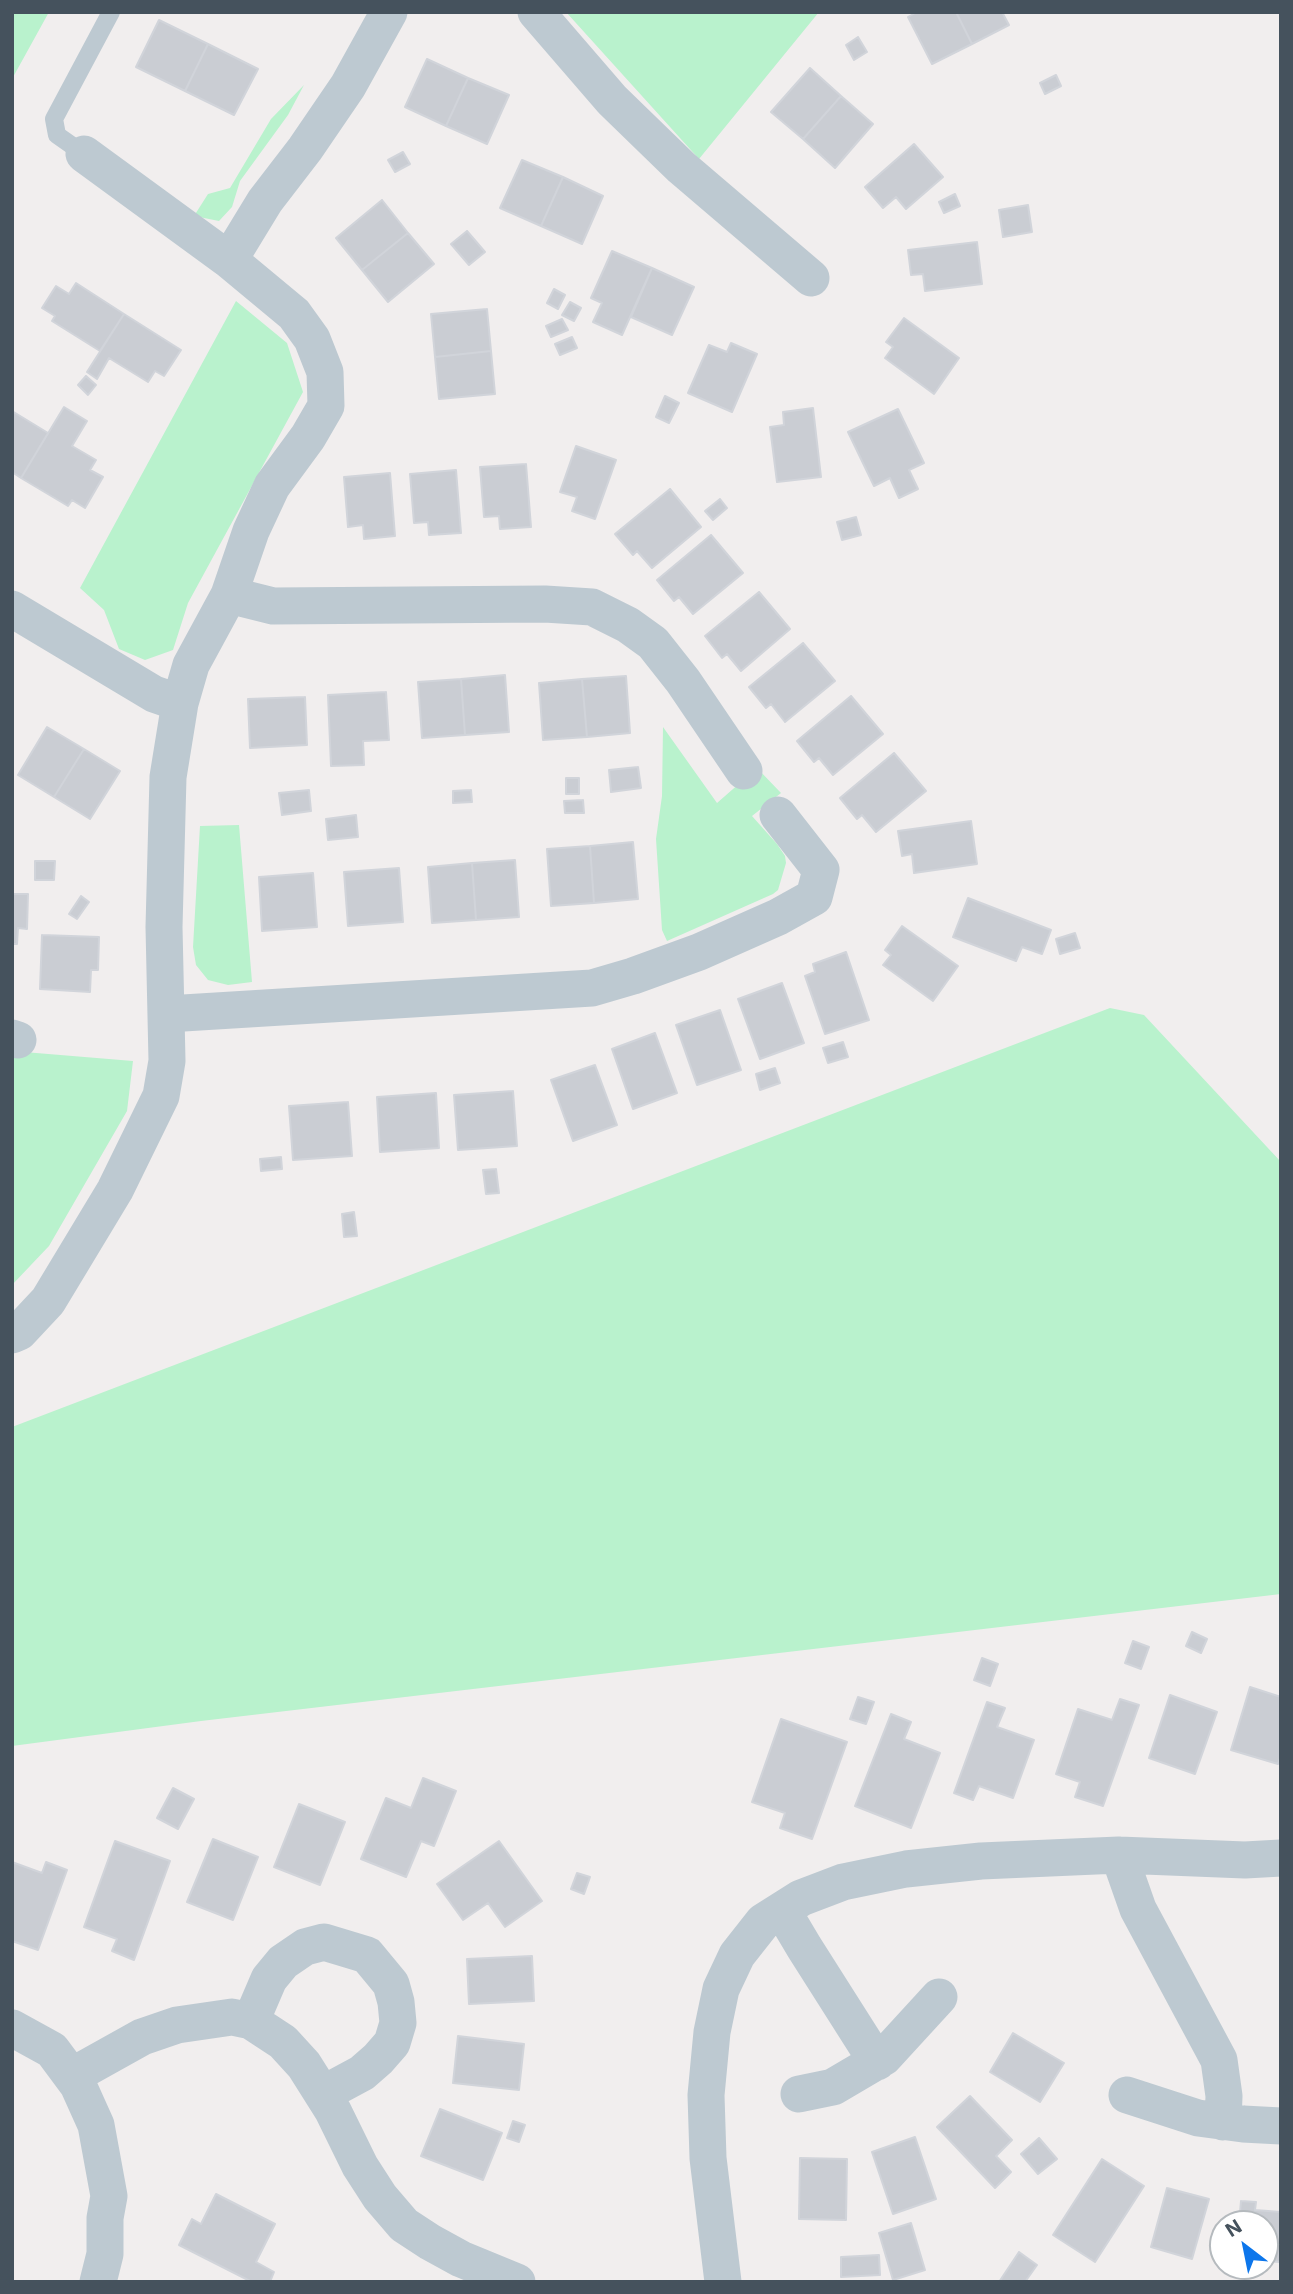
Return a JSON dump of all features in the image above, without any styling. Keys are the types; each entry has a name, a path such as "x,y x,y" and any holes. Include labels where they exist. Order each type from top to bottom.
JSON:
{"street":[{"path":"229,260 265,201 306,149 348,86 389,12"},
{"path":"536,12 612,100 662,149 811,278"},
{"path":"12,1335 19,1332 48,1301 116,1190 161,1096 167,1060 164,927 168,777 180,703 191,664 229,596 251,531 272,486 308,437 326,406 325,372 312,339 294,314 229,260 84,154"},
{"path":"229,596 273,606 545,604 592,607 628,625 653,643 683,681 744,771"},
{"path":"12,610 154,694 180,703"},
{"path":"167,1014 592,988 633,976 699,952 778,918 814,897 821,870 778,815"},
{"path":"1119,1855 1138,1909 1219,2060 1224,2096 1223,2122"},
{"path":"723,2282 708,2158 706,2095 712,2032 720,1989 737,1955 763,1922 801,1898 843,1882 906,1868 981,1860 1119,1855 1245,1860 1281,1858"},
{"path":"782,1910 877,2062"},
{"path":"251,2021 269,1979 283,1962 305,1947 324,1942 367,1955 391,1984 398,2023 392,2043 362,2073 323,2094"},
{"path":"799,2094 833,2087 877,2062 903,2039 939,1997"},
{"path":"72,2076 142,2037 177,2025 232,2017 251,2021 283,2042 304,2065 323,2094 360,2165 380,2197 404,2225 461,2259 517,2282"},
{"path":"12,2028 52,2050 78,2085 96,2125 109,2196 105,2218 105,2254 98,2282"},
{"path":"1127,2095 1198,2118 1281,2126"}],"lane":[{"path":"84,154 57,135 54,119 111,12"}],"green space":[{"path":"12,12 49,12 12,79"},
{"path":"566,12 819,12 699,159"},
{"path":"304,85 288,115 240,181 232,207 219,221 194,216 208,194 230,188 271,119"},
{"path":"236,301 287,343 303,392 188,603 173,650 145,660 119,649 104,610 80,588"},
{"path":"663,727 717,803 757,768 781,793 752,816 777,844 786,863 778,890 773,894 667,941 662,930 656,839 662,796"},
{"path":"239,825 252,982 228,985 208,980 196,965 193,947 200,826"},
{"path":"1110,1008 1144,1015 1281,1162 1281,1594 201,1721 12,1746 12,1427"},
{"path":"12,1051 133,1061 127,1111 49,1246 12,1285"}],"building":[{"path":"917,12 956,12 972,44 932,64 908,17"},
{"path":"956,12 1002,12 1009,25 972,44"},
{"path":"159,20 208,44 185,91 136,67"},
{"path":"858,37 867,52 854,60 846,45"},
{"path":"208,44 258,69 234,115 185,91"},
{"path":"427,59 468,78 446,126 405,107"},
{"path":"810,68 841,96 803,139 771,112"},
{"path":"1056,75 1061,86 1045,94 1040,83"},
{"path":"468,78 509,95 487,144 446,126"},
{"path":"841,96 873,124 835,168 803,139"},
{"path":"914,144 943,177 906,209 896,197 883,208 865,187"},
{"path":"403,152 410,164 395,172 388,160"},
{"path":"522,160 563,177 541,226 500,208"},
{"path":"563,177 603,196 582,244 541,226"},
{"path":"955,194 960,206 944,213 939,202"},
{"path":"382,200 408,233 362,270 336,238"},
{"path":"1028,205 1032,232 1003,237 999,210"},
{"path":"467,231 485,252 469,265 451,244"},
{"path":"408,233 434,264 388,302 362,270"},
{"path":"977,242 982,284 925,291 923,274 911,275 908,250"},
{"path":"612,251 652,268 622,335 593,322 602,303 591,298"},
{"path":"652,268 694,287 672,335 631,317"},
{"path":"76,283 124,314 100,351 52,321 55,316 42,308 56,286 69,294"},
{"path":"554,289 565,295 558,309 547,303"},
{"path":"570,302 581,308 574,321 562,315"},
{"path":"487,309 491,351 435,357 431,314"},
{"path":"124,314 181,350 164,376 155,371 148,382 109,358 97,379 87,372"},
{"path":"904,318 959,358 934,394 885,358 893,347 886,342"},
{"path":"562,319 568,330 551,337 546,326"},
{"path":"572,337 577,348 560,355 555,344"},
{"path":"731,343 757,354 732,412 688,393 709,345 727,352"},
{"path":"491,351 495,394 439,399 435,357"},
{"path":"86,376 96,385 88,395 78,385"},
{"path":"665,396 679,403 669,423 656,417"},
{"path":"64,407 87,421 72,446 96,460 90,470 103,477 85,508 72,500 68,506 21,478"},
{"path":"813,408 821,477 777,482 770,427 784,425 783,412"},
{"path":"898,409 924,463 909,470 918,489 899,498 890,478 874,486 848,432"},
{"path":"12,411 48,433 21,478 12,472"},
{"path":"576,446 616,460 595,519 572,511 577,497 560,492"},
{"path":"526,464 531,527 500,529 499,516 484,517 480,467"},
{"path":"456,470 461,533 429,535 428,522 414,523 410,474"},
{"path":"390,473 395,536 364,539 363,525 348,527 344,477"},
{"path":"670,489 701,527 652,568 637,551 633,555 615,534"},
{"path":"720,499 727,508 713,520 705,511"},
{"path":"856,517 861,535 842,540 837,522"},
{"path":"711,535 743,573 693,614 679,597 674,601 657,580"},
{"path":"759,592 790,629 741,671 727,654 722,658 705,636"},
{"path":"803,643 835,681 785,722 771,704 766,708 749,687"},
{"path":"505,675 509,732 465,735 461,679"},
{"path":"626,676 630,733 587,737 582,679"},
{"path":"461,679 465,735 422,738 418,682"},
{"path":"582,679 587,737 543,740 539,683"},
{"path":"386,692 389,740 363,741 364,765 331,766 328,695"},
{"path":"851,696 883,734 833,775 819,758 814,762 797,741"},
{"path":"305,697 307,745 250,748 248,699"},
{"path":"47,727 84,749 54,797 18,775"},
{"path":"84,749 120,771 90,819 54,797"},
{"path":"894,753 926,791 876,832 862,815 857,819 840,798"},
{"path":"638,767 641,788 611,792 609,770"},
{"path":"566,778 579,778 579,794 566,794"},
{"path":"309,790 311,811 282,815 279,793"},
{"path":"471,790 472,802 453,803 453,791"},
{"path":"583,800 584,813 565,813 564,801"},
{"path":"356,815 358,837 328,840 326,819"},
{"path":"971,821 977,864 914,873 912,854 902,856 898,831"},
{"path":"633,842 638,899 594,903 590,846"},
{"path":"590,846 594,903 551,906 547,849"},
{"path":"515,860 519,917 476,920 472,863"},
{"path":"35,861 55,861 54,880 35,880"},
{"path":"472,863 476,920 432,923 428,867"},
{"path":"399,868 403,922 348,926 344,872"},
{"path":"313,873 317,927 262,931 259,877"},
{"path":"12,894 28,894 27,929 18,928 17,944 12,944"},
{"path":"81,896 89,902 77,919 69,914"},
{"path":"968,898 1051,930 1042,954 1022,947 1016,961 953,937"},
{"path":"902,926 958,966 933,1001 883,965 891,955 885,950"},
{"path":"1075,933 1080,948 1060,954 1056,939"},
{"path":"42,935 99,937 98,970 91,970 90,992 40,989"},
{"path":"846,952 869,1020 825,1034 805,976 815,972 813,964"},
{"path":"782,983 804,1043 760,1059 738,999"},
{"path":"720,1010 741,1070 697,1085 676,1025"},
{"path":"655,1033 677,1093 633,1109 612,1049"},
{"path":"843,1042 848,1057 828,1063 823,1048"},
{"path":"595,1065 617,1125 573,1141 551,1080"},
{"path":"775,1068 780,1083 760,1090 756,1074"},
{"path":"513,1091 517,1146 458,1150 454,1095"},
{"path":"436,1093 439,1148 380,1152 377,1097"},
{"path":"348,1102 352,1156 293,1160 289,1106"},
{"path":"281,1157 282,1169 261,1171 260,1159"},
{"path":"496,1169 499,1193 486,1194 483,1170"},
{"path":"354,1212 357,1236 344,1237 342,1214"},
{"path":"1192,1632 1207,1639 1201,1653 1186,1646"},
{"path":"1133,1641 1149,1647 1141,1669 1125,1663"},
{"path":"982,1658 998,1664 990,1686 974,1680"},
{"path":"1250,1687 1281,1697 1281,1755 1278,1764 1231,1750"},
{"path":"1170,1695 1217,1712 1195,1774 1149,1758"},
{"path":"858,1697 874,1702 866,1724 850,1719"},
{"path":"1120,1699 1139,1705 1103,1806 1075,1797 1080,1782 1056,1774 1078,1709 1112,1720"},
{"path":"987,1702 1005,1708 997,1727 1034,1740 1013,1798 979,1786 973,1800 954,1793"},
{"path":"891,1714 911,1722 904,1739 940,1753 911,1828 855,1806"},
{"path":"781,1719 847,1742 812,1839 780,1828 785,1813 752,1802"},
{"path":"423,1778 456,1791 434,1846 421,1841 406,1877 361,1859 386,1798 411,1808"},
{"path":"173,1788 194,1799 178,1829 157,1818"},
{"path":"299,1804 345,1822 320,1885 274,1867"},
{"path":"213,1839 258,1857 233,1920 187,1902"},
{"path":"115,1841 170,1861 134,1960 112,1951 117,1939 84,1927"},
{"path":"499,1841 542,1901 505,1927 488,1903 463,1920 437,1884"},
{"path":"12,1862 42,1873 46,1862 67,1870 38,1950 12,1941"},
{"path":"577,1873 590,1877 584,1894 571,1889"},
{"path":"532,1956 534,2001 469,2004 467,1959"},
{"path":"1013,2033 1064,2063 1040,2102 990,2072"},
{"path":"458,2036 524,2044 519,2090 453,2083"},
{"path":"970,2096 1012,2140 996,2156 1011,2172 995,2188 937,2127"},
{"path":"440,2109 502,2133 483,2180 421,2156"},
{"path":"513,2121 525,2125 519,2142 507,2138"},
{"path":"915,2137 936,2199 893,2214 872,2152"},
{"path":"1039,2138 1057,2159 1038,2174 1021,2154"},
{"path":"800,2158 847,2159 846,2220 799,2219"},
{"path":"1102,2159 1144,2186 1095,2262 1053,2235"},
{"path":"1167,2188 1209,2199 1192,2259 1151,2247"},
{"path":"216,2194 275,2224 256,2262 274,2272 270,2282 252,2282 179,2245 192,2219 201,2224"},
{"path":"1241,2201 1256,2202 1255,2210 1240,2210"},
{"path":"1279,2212 1281,2212 1279,2262"},
{"path":"911,2223 925,2270 893,2280 879,2233"},
{"path":"1019,2252 1037,2265 1025,2282 999,2282"},
{"path":"879,2255 880,2275 841,2277 841,2257"}]}
